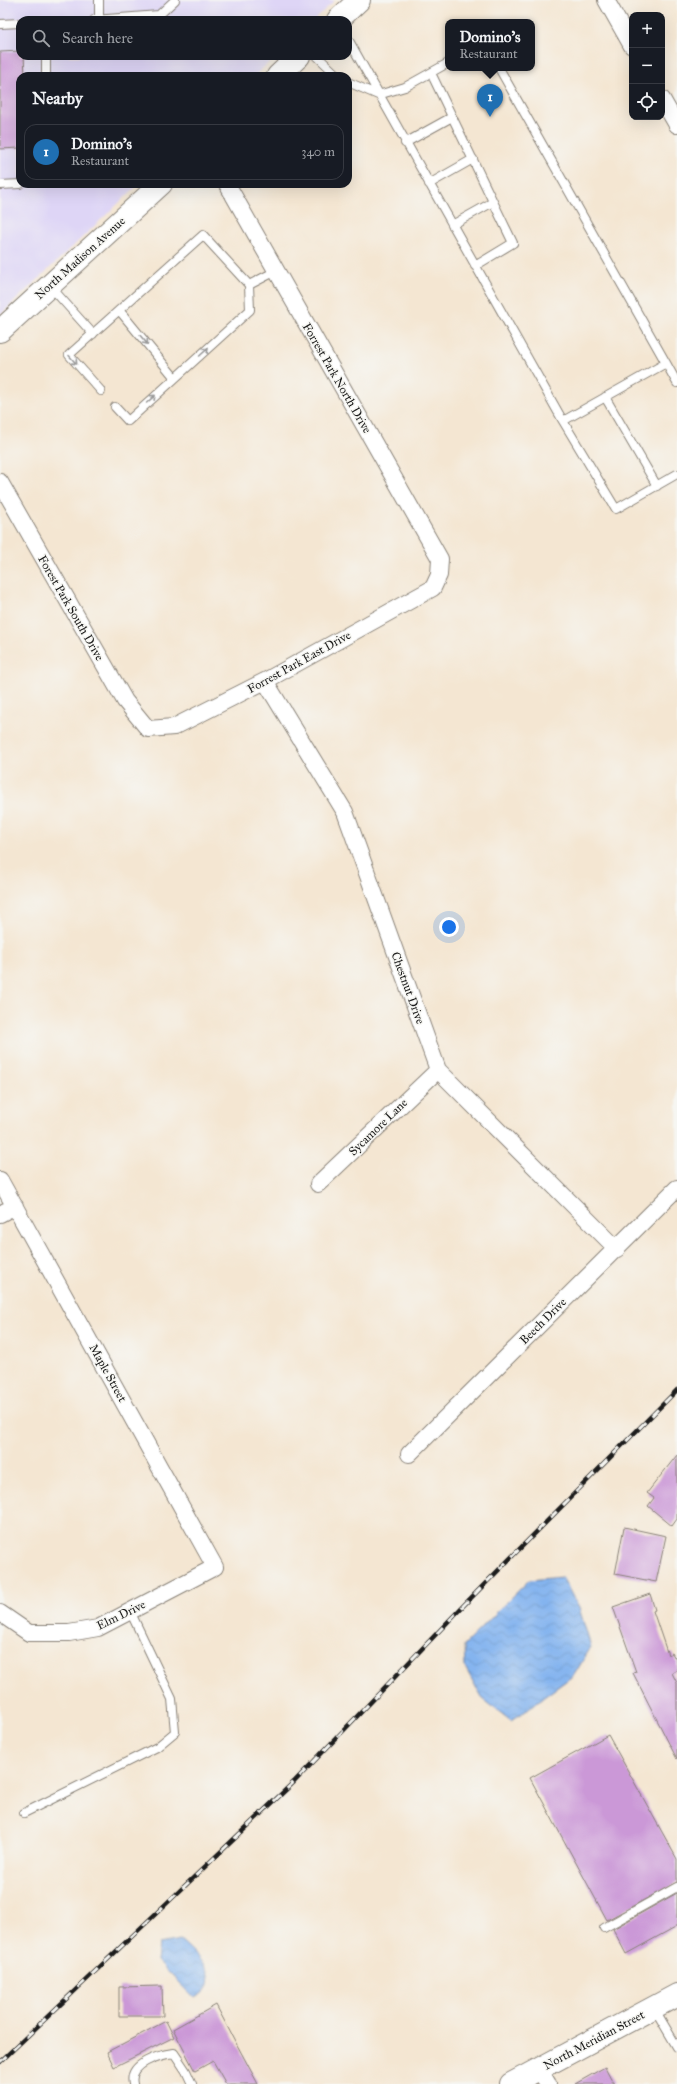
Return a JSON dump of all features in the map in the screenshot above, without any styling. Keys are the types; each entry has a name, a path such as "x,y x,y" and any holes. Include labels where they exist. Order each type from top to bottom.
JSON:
{"main road":[{"path":"342,16 360,0"},
{"path":"282,72 295,60"},
{"name":"North Madison Avenue","path":"0,331 157,188"},
{"name":"North Meridian Street","path":"511,2084 544,2077 677,1995"}],"street":[{"path":"606,0 629,41"},
{"path":"665,104 677,125"},
{"name":"Forrest Park North Drive","path":"229,188 440,559 439,575"},
{"name":"Forest Park South Drive","path":"0,482 125,701 148,729"},
{"name":"Forrest Park East Drive","path":"148,729 174,728 265,682 433,588 439,575"},
{"name":"Chestnut Drive","path":"265,682 345,812 438,1070 617,1249"},
{"name":"Sycamore Lane","path":"318,1184 438,1070"},
{"name":"Maple Street","path":"0,1180 215,1566"},
{"name":"Beech Drive","path":"409,1454 677,1188"},
{"path":"0,1214 15,1206"},
{"name":"Elm Drive","path":"0,1613 29,1633 69,1633 98,1628 215,1566"}],"lane":[{"path":"99,0 99,16"},
{"path":"147,16 159,15 175,0"},
{"path":"0,24 16,23"},
{"path":"352,46 428,184 563,421 616,509 677,474"},
{"path":"46,60 46,72"},
{"path":"321,60 334,72"},
{"path":"352,84 378,95 405,87 445,65"},
{"path":"501,71 677,383"},
{"path":"431,73 513,242 475,266"},
{"path":"405,143 452,117"},
{"path":"428,184 473,159"},
{"path":"0,185 16,184"},
{"path":"452,225 493,202"},
{"path":"101,391 69,355 203,235 249,285 250,310 128,421 115,407"},
{"path":"249,285 276,271"},
{"path":"50,286 92,334"},
{"path":"119,310 175,378"},
{"path":"563,421 666,363"},
{"path":"605,397 657,486"},
{"path":"24,1813 157,1747 175,1732 172,1699 130,1611"},
{"path":"604,1928 677,1887"},
{"path":"654,2008 677,2047"},
{"path":"133,2084 132,2079 139,2065 159,2055 174,2053 186,2071 192,2084"}],"shaded area":[{"path":"0,0 335,0 318,16 16,16 16,60 272,60 258,72 16,72 16,188 135,188 0,315"}],"water":[{"path":"562,1577 579,1608 591,1647 574,1675 511,1721 482,1698 465,1667 464,1645 529,1580"},
{"path":"180,1940 200,1960 208,1977 208,1985 204,1992 194,1998 157,1961 159,1944"}],"building":[{"path":"16,51 16,60 24,60 25,72 16,72 16,148 0,149 0,52"},
{"path":"677,1455 677,1519 672,1526 648,1506 654,1498 647,1493"},
{"path":"624,1527 666,1536 656,1582 615,1574"},
{"path":"650,1594 655,1610 653,1611 668,1655 672,1653 677,1662 677,1670 672,1673 677,1683 677,1759 633,1673 636,1672 613,1607"},
{"path":"608,1735 677,1859 677,1882 607,1920 530,1778"},
{"path":"677,1893 677,1926 626,1954 613,1929"},
{"path":"162,1986 163,2016 119,2016 119,1987"},
{"path":"216,2005 258,2084 226,2084 213,2061 195,2071 173,2029"},
{"path":"166,2021 174,2037 114,2067 107,2052"},
{"path":"605,2067 614,2084 575,2084"}],"railway":[{"path":"0,2062 294,1782 464,1605 677,1390"}],"place":[{"name":"Domino's","path":"490,117"}]}
